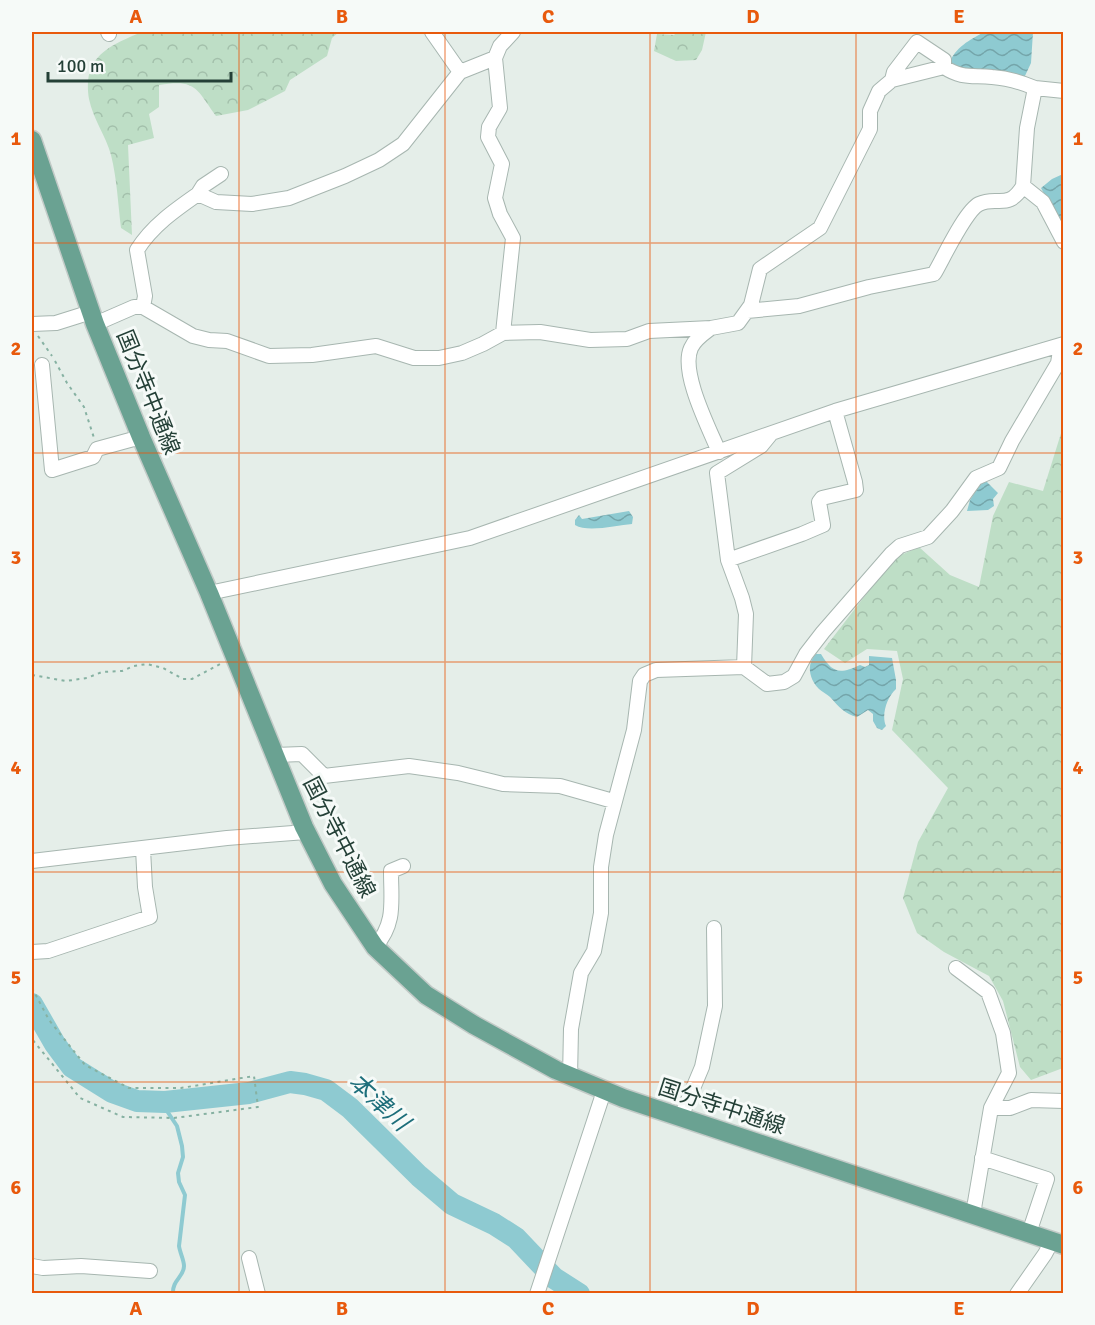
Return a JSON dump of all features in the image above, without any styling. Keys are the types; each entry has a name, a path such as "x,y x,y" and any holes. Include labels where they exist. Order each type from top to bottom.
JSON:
{"main road":[{"name":"国分寺中通線","path":"32,140 93,318 141,437 209,592 306,832 333,884 375,947 426,994 474,1025 570,1077 603,1091 1058,1243"}],"street":[{"path":"432,32 460,72"},
{"path":"503,333 513,238 500,214 495,198 502,164 488,137 489,127 500,108 495,58 500,46 513,32"},
{"path":"892,80 894,72 917,42 944,60 944,67"},
{"path":"198,194 216,202 252,204 289,198 345,176 379,160 403,144 460,72 495,58"},
{"path":"33,324 93,318 143,307 193,336 227,341 269,356 312,355 376,346 414,358 439,358 483,344 503,333 540,332 590,340 627,339 649,330 711,328 738,323 752,305 760,269 820,228 870,129 870,111 879,91 892,80 944,67 966,77 991,77 1064,91"},
{"path":"747,311 799,306 869,287 934,274 969,211 980,203 1006,201 1017,196 1023,186 1028,128 1035,87"},
{"path":"143,307 144,296 137,250 144,239 165,218 221,174"},
{"path":"1023,186 1043,202 1064,242"},
{"path":"711,328 696,339 689,351 689,371 693,390 719,452"},
{"path":"209,592 470,538 835,411 1062,345 1058,363 1012,441 999,468 976,478 952,511 927,537 900,546 891,554 823,632 806,654 794,676 784,682 767,684 744,667 656,670 644,675 640,681 634,730 614,801 601,867 600,913 594,951 581,973 571,1029 570,1077"},
{"path":"42,365 52,470 93,457 97,449 141,437"},
{"path":"728,560 823,525 819,502 822,498 856,490 835,411"},
{"path":"744,667 746,614 728,560 717,472 761,446 771,433"},
{"path":"275,755 302,754 324,776 409,766 458,773 503,784 560,786 614,801"},
{"path":"32,861 227,838 306,832"},
{"path":"32,952 48,951 150,917 145,887 143,849"},
{"path":"375,947 384,936 391,919 391,871 404,866"},
{"path":"681,1117 702,1067 715,1006 714,928"},
{"path":"956,968 988,992 1003,1033 1009,1073 991,1108 973,1214"},
{"path":"539,1287 603,1091"},
{"path":"991,1108 1010,1108 1031,1100 1064,1101"},
{"path":"982,1158 1047,1179 1029,1233"},
{"path":"1017,1293 1045,1254 1058,1243"},
{"path":"249,1258 258,1293"},
{"path":"32,1266 43,1268 81,1266 150,1271"}],"path":[{"path":"33,324 38,336 84,407 97,449"},
{"path":"32,675 66,681 147,664 163,668 183,679 192,679 211,667 235,657"},
{"path":"32,988 50,1020 85,1065 129,1088 181,1088 254,1076 258,1107 174,1118 123,1116 80,1098 32,1039"}],"green space":[{"path":"142,32 339,32 332,38 327,56 290,80 285,91 248,110 216,116 194,88 181,83 159,85 159,107 149,114 154,138 128,145 132,235 121,228 111,155 91,106 88,85 94,63 100,55 118,42"},
{"path":"677,32 706,32 702,50 696,60 676,61 654,51 657,34 674,35"},
{"path":"1063,427 1063,1068 1031,1080 1020,1067 1003,1001 989,976 944,952 917,933 903,898 918,842 948,788 892,730 903,679 897,651 867,649 845,663 824,649 894,558 919,547 950,575 979,587 993,516 1009,482 1043,491"}],"water":[{"path":"984,32 1033,32 1031,63 1024,78 964,71 949,64 959,49"},
{"path":"1063,174 1063,228 1041,188"},
{"path":"982,481 986,481 998,493 993,499 994,506 988,510 967,511 970,500"},
{"path":"629,511 633,517 632,524 595,528 575,525 575,520 579,515 582,519"},
{"path":"816,654 821,654 833,669 842,671 860,665 865,667 869,665 869,656 892,658 896,689 886,706 884,717 886,726 882,730 877,728 873,721 873,714 868,710 857,717 853,716 842,710 819,689 810,672 811,662"}],"waterway":[{"name":"本津川","path":"32,1004 55,1044 72,1067 112,1092 137,1101 165,1102 249,1093 290,1082 326,1090 350,1108 419,1176 452,1204 494,1224 516,1238 554,1278 579,1294"},
{"path":"165,1102 167,1111 177,1126 182,1146 183,1157 178,1173 185,1195 179,1246 184,1266 174,1285 173,1294"}]}
